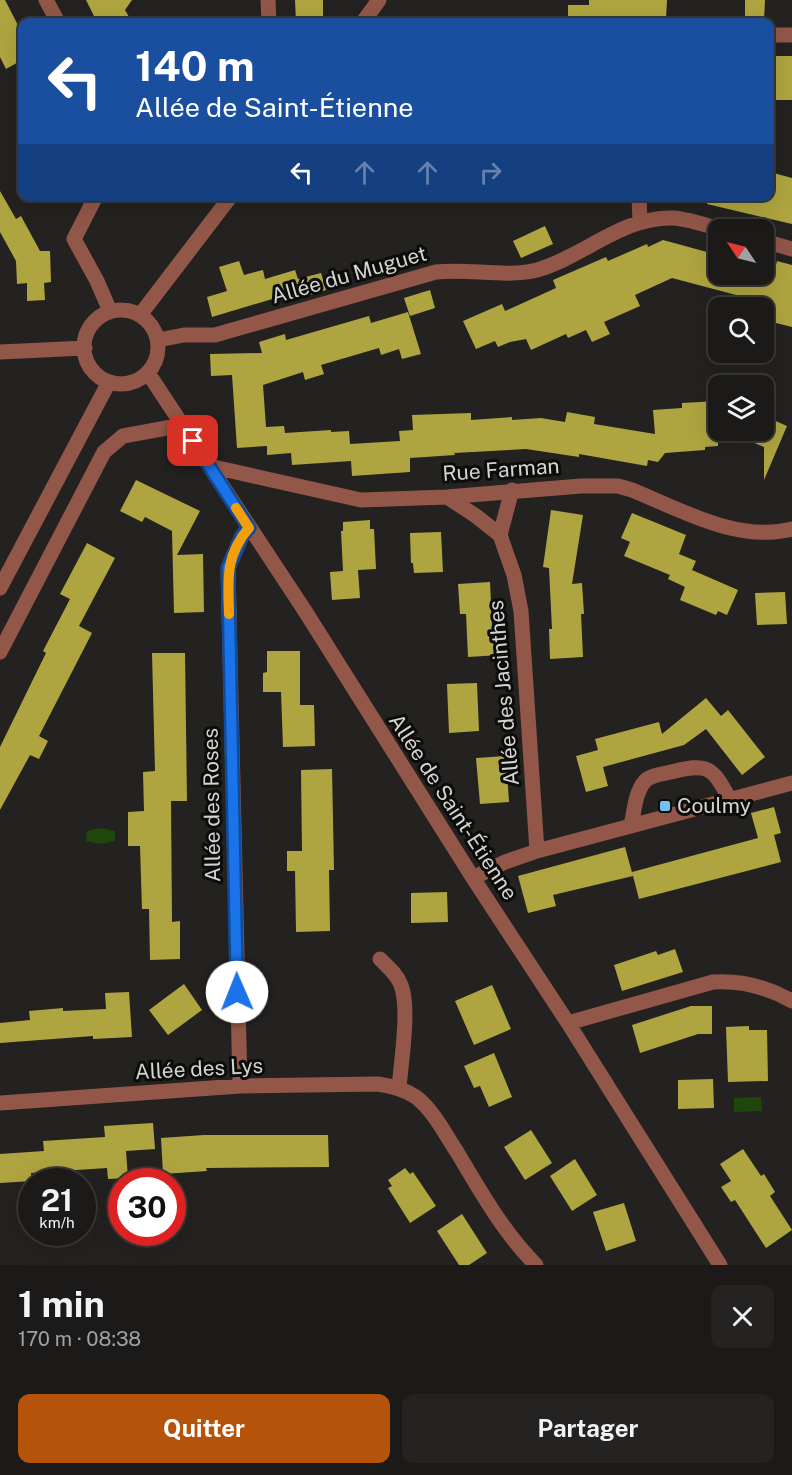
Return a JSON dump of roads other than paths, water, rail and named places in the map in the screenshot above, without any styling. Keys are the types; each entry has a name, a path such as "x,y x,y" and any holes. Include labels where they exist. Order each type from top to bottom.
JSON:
{"street":[{"path":"46,0 56,18"},
{"path":"268,0 269,18"},
{"path":"366,18 379,0"},
{"path":"774,35 792,35"},
{"path":"93,201 74,239 110,311"},
{"path":"140,315 227,201"},
{"path":"639,201 640,222"},
{"name":"Allée du Muguet","path":"158,340 184,335 215,335 436,272 465,270 514,273 538,270 640,222 676,218 708,226"},
{"path":"774,244 792,249"},
{"path":"126,310 140,315 152,325 158,340 157,357 148,373 136,381 123,384 109,382 98,376 90,367 85,356 84,342 89,329 98,318 110,311 126,310"},
{"path":"0,352 85,348"},
{"name":"Allée de Saint-Étienne","path":"148,373 305,611 720,1265"},
{"path":"0,588 109,382"},
{"path":"0,652 104,452 123,436 183,425"},
{"name":"Rue Farman","path":"209,466 361,500 447,497 582,486 618,486 730,529 763,533 792,529"},
{"path":"447,497 500,535 512,490"},
{"name":"Allée des Roses","path":"240,1086 228,568 242,536 249,528"},
{"name":"Allée des Jacinthes","path":"500,535 514,575 521,611 537,851"},
{"path":"631,826 640,789 646,780 653,776 694,766 704,767 712,772 722,784 730,800"},
{"path":"473,879 505,862 537,851 792,783"},
{"path":"380,960 396,975 402,986 405,1010 399,1089"},
{"path":"568,1023 713,982 734,981 751,984 792,1001"},
{"name":"Allée des Lys","path":"0,1103 240,1086 378,1084 399,1089 411,1094 426,1106 506,1232 536,1265"}],"place":[{"name":"Coulmy","path":"665,806"}]}
